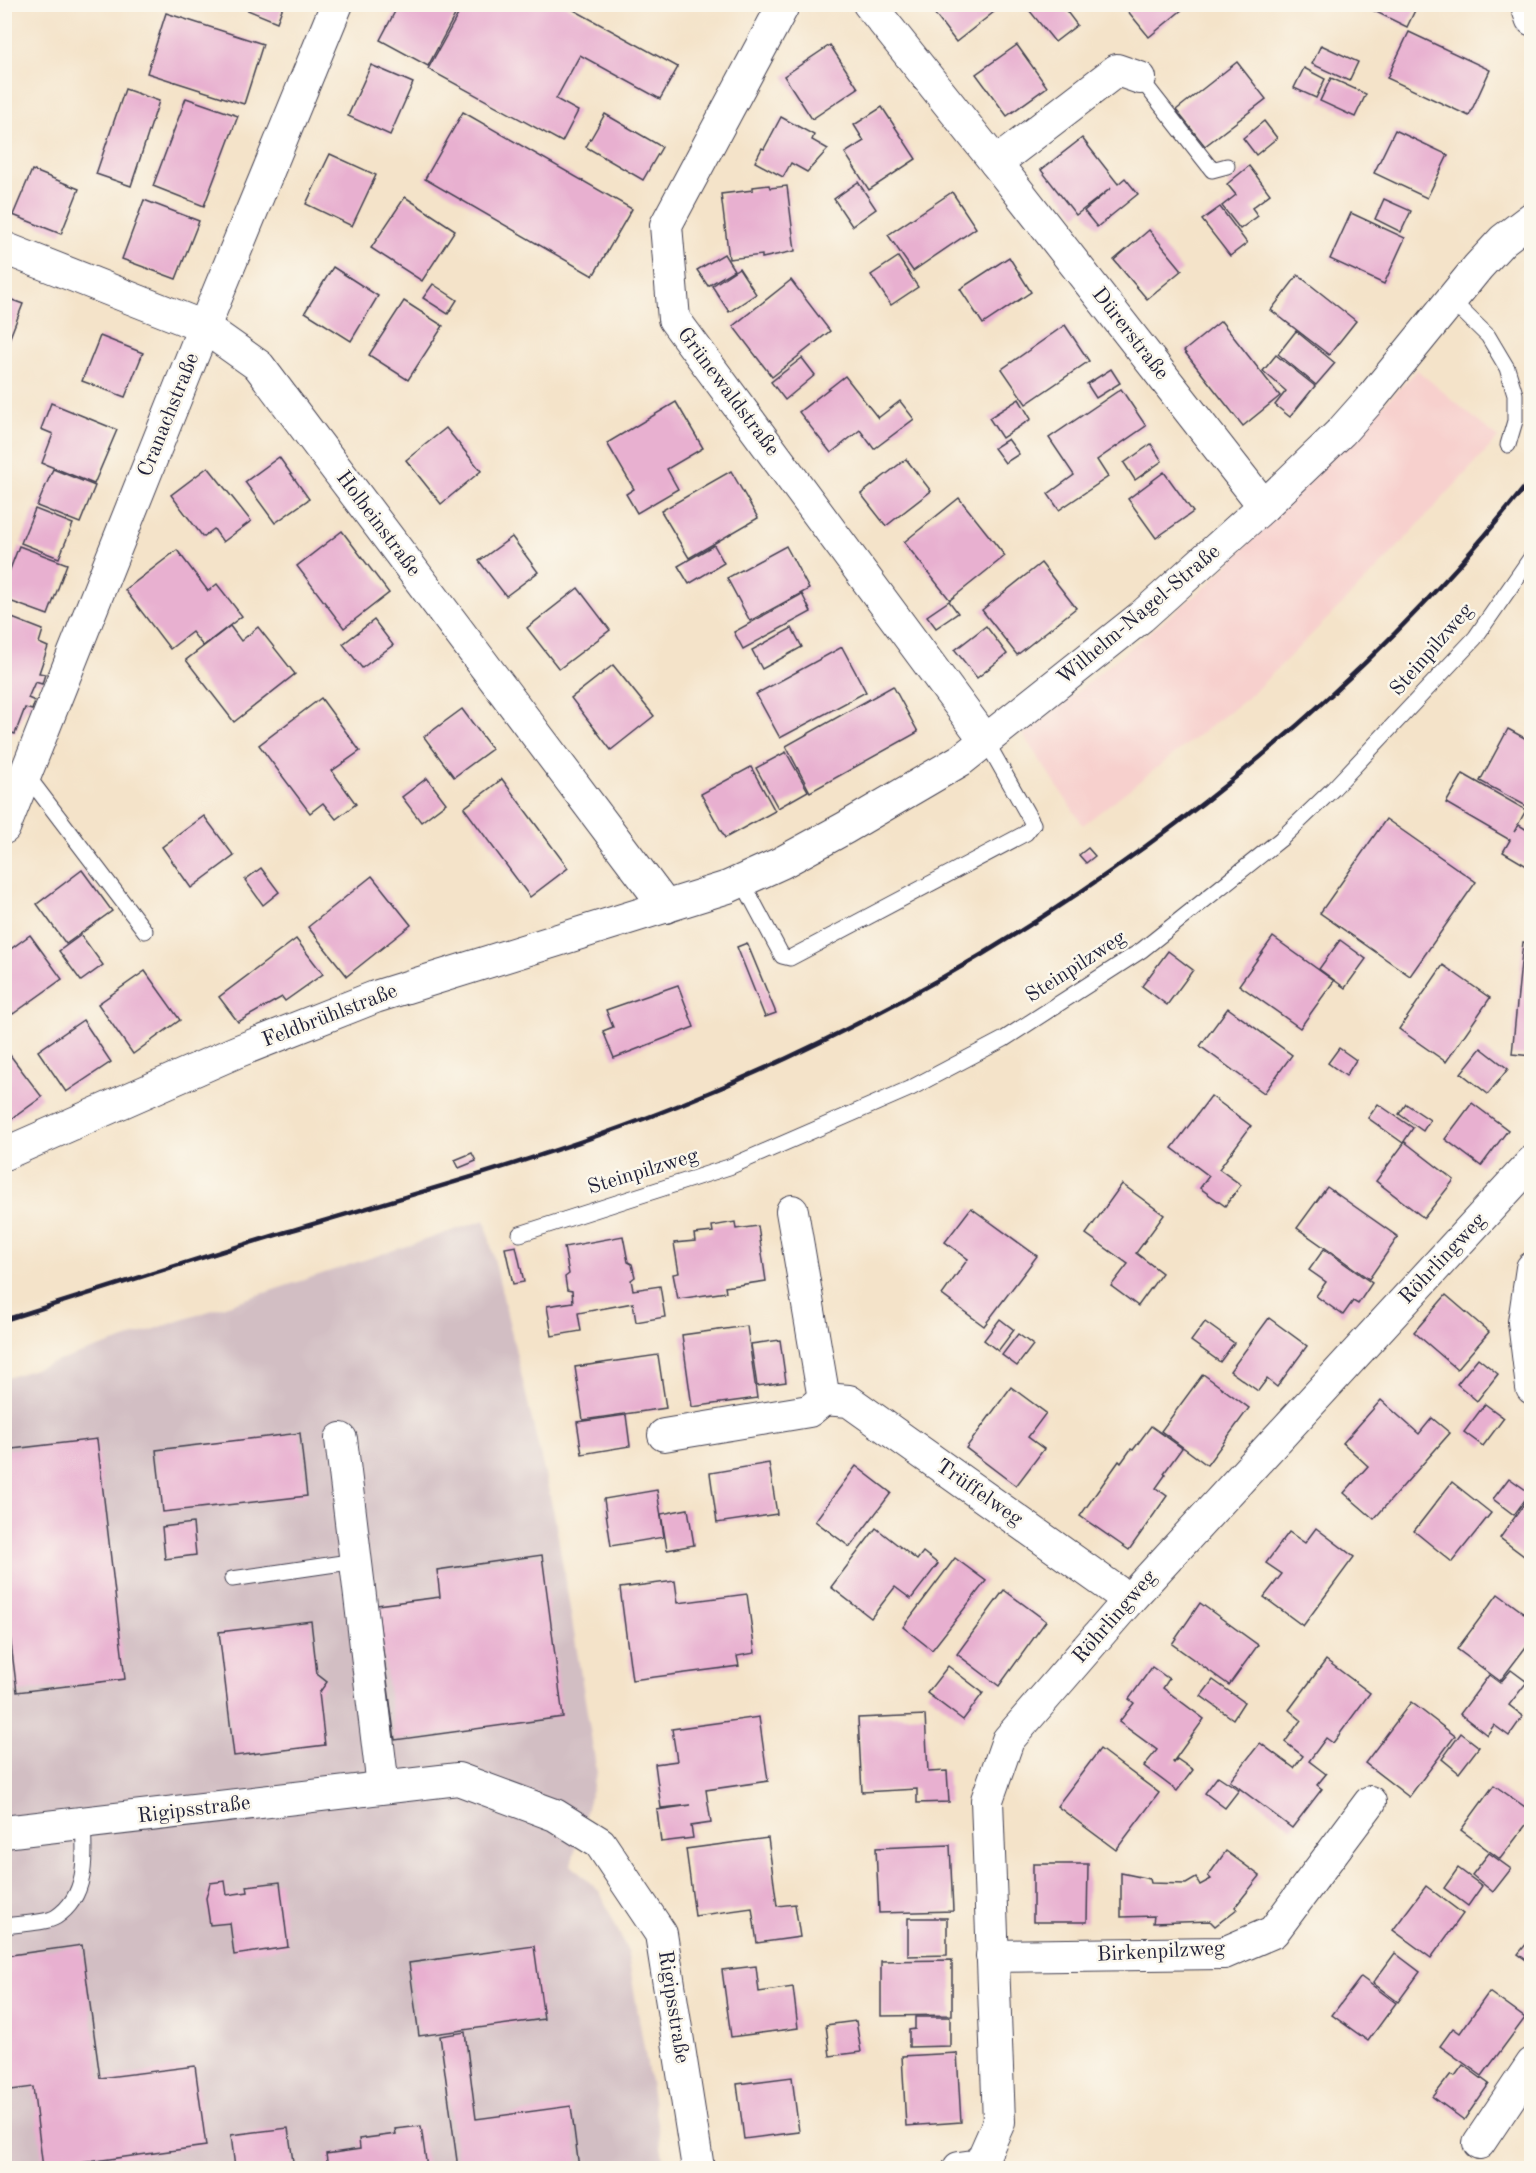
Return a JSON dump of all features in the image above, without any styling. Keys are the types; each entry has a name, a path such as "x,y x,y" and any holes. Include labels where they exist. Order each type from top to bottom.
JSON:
{"street":[{"name":"Cranachstraße","path":"4,828 15,769 204,327 337,4"},
{"name":"Grünewaldstraße","path":"784,4 666,225 674,319 986,741"},
{"name":"Dürerstraße","path":"869,4 1264,506"},
{"path":"1527,4 1532,19"},
{"path":"996,163 1117,70 1140,78"},
{"name":"Wilhelm-Nagel-Straße","path":"666,908 742,881 781,863 889,803 961,760 986,741 1141,617 1264,506 1341,432 1503,240 1532,218"},
{"name":"Holbeinstraße","path":"4,248 204,327 259,366 666,908"},
{"name":"Feldbrühlstraße","path":"4,1154 236,1052 375,997 666,908"},
{"name":"Röhrlingweg","path":"959,2169 980,2165 999,2122 987,1800 1008,1740 1129,1600 1532,1162"},
{"path":"664,1435 809,1411 824,1399 792,1211"},
{"path":"1532,1268 1524,1322 1532,1388"},
{"name":"Trüffelweg","path":"824,1399 849,1401 1129,1600"},
{"path":"341,1439 383,1787"},
{"name":"Rigipsstraße","path":"4,1832 458,1779 555,1815 600,1843 661,1934 698,2169"},
{"name":"Birkenpilzweg","path":"992,1956 1224,1953 1273,1932 1370,1802"},
{"path":"1479,2143 1532,2064"}],"lane":[{"path":"1140,78 1212,170 1227,166"},
{"path":"1451,300 1488,336 1507,368 1515,394 1515,421 1508,445"},
{"name":"Steinpilzweg","path":"520,1234 729,1167 901,1092 1004,1039 1142,950 1281,839 1333,789 1475,638 1532,556"},
{"path":"742,881 782,956 790,958 1026,833 1033,825 986,741"},
{"path":"15,769 145,931"},
{"path":"232,1579 356,1561"},
{"path":"4,1926 54,1919 77,1897 85,1860 83,1823"}],"shaded area":[{"path":"1417,370 1498,438 1383,563 1252,694 1083,825 1023,735 1208,585"},
{"path":"485,1220 555,1518 597,1772 571,1865 600,1892 627,1950 665,2168 5,2168 4,1379"}],"building":[{"path":"233,4 284,4 277,22"},
{"path":"399,4 441,4 456,13 428,66 380,40"},
{"path":"448,4 563,4 678,67 660,99 580,55 556,99 578,111 562,142 428,69 460,11"},
{"path":"927,4 992,4 989,7 994,12 956,42"},
{"path":"1037,4 1061,4 1077,25 1055,42 1029,10"},
{"path":"1122,4 1189,4 1149,37"},
{"path":"1372,4 1418,4 1407,27 1370,9"},
{"path":"166,13 263,44 244,104 147,73"},
{"path":"1409,32 1490,70 1469,116 1387,78"},
{"path":"830,45 858,88 812,119 784,76"},
{"path":"1017,45 1047,87 1007,116 976,74"},
{"path":"1321,45 1358,62 1349,81 1312,64"},
{"path":"1237,62 1266,99 1205,146 1176,110"},
{"path":"371,65 413,83 390,135 348,116"},
{"path":"1304,68 1325,79 1316,98 1294,88"},
{"path":"1331,78 1366,94 1355,117 1320,101"},
{"path":"125,89 159,101 131,186 96,174"},
{"path":"186,98 238,116 204,206 153,186"},
{"path":"882,107 916,159 869,190 845,153 864,141 854,125"},
{"path":"463,112 632,209 593,276 425,179"},
{"path":"605,114 662,147 643,180 586,147"},
{"path":"781,117 814,135 812,140 828,149 807,172 791,163 783,177 755,162"},
{"path":"1264,121 1277,138 1256,155 1243,138"},
{"path":"1395,130 1448,155 1427,198 1374,173"},
{"path":"1082,138 1118,184 1125,178 1138,194 1097,227 1084,211 1111,188 1076,215 1041,170"},
{"path":"330,154 376,175 352,226 306,204"},
{"path":"1249,166 1270,194 1252,208 1258,216 1240,229 1222,206 1236,195 1227,184"},
{"path":"32,170 79,189 61,234 13,215"},
{"path":"858,182 876,209 852,226 834,199"},
{"path":"769,185 770,188 787,186 795,251 762,258 762,255 729,259 721,194 753,190 753,187"},
{"path":"952,192 976,228 913,271 888,235"},
{"path":"405,197 455,230 422,281 371,248"},
{"path":"1384,199 1411,211 1401,232 1375,219"},
{"path":"144,200 199,221 176,279 122,259"},
{"path":"1220,207 1247,243 1230,256 1202,220"},
{"path":"1351,213 1405,238 1384,284 1330,259"},
{"path":"1149,230 1182,270 1147,299 1114,260"},
{"path":"724,254 734,270 708,286 697,270"},
{"path":"898,257 918,287 891,305 871,275"},
{"path":"1009,257 1031,292 983,324 960,289"},
{"path":"333,267 378,296 351,341 305,312"},
{"path":"739,268 756,294 729,312 712,286"},
{"path":"1298,275 1356,321 1329,355 1271,310"},
{"path":"791,280 830,331 772,377 733,326"},
{"path":"433,284 457,300 448,314 423,298"},
{"path":"4,297 23,304 5,350 4,350"},
{"path":"404,301 443,326 408,380 369,355"},
{"path":"1221,321 1280,396 1243,426 1184,351"},
{"path":"1065,325 1089,361 1026,404 1002,369"},
{"path":"1296,331 1335,363 1316,385 1278,354"},
{"path":"100,336 143,353 125,397 82,381"},
{"path":"1276,355 1315,386 1290,417 1275,405 1286,391 1263,371"},
{"path":"802,358 815,375 785,400 771,382"},
{"path":"1111,369 1120,383 1096,398 1087,384"},
{"path":"845,376 878,418 900,401 914,419 874,449 860,430 831,453 799,412"},
{"path":"1121,389 1146,426 1097,460 1108,477 1059,510 1048,494 1074,475 1049,438"},
{"path":"1019,399 1031,419 1002,438 989,418"},
{"path":"676,402 703,448 667,469 678,489 637,513 626,494 634,489 607,443"},
{"path":"51,403 117,430 94,484 42,463 53,434 41,429"},
{"path":"446,428 481,471 441,504 406,460"},
{"path":"1008,439 1019,454 1005,463 994,448"},
{"path":"1151,444 1162,461 1135,480 1124,463"},
{"path":"279,457 309,499 275,523 245,482"},
{"path":"906,459 931,491 886,526 861,494"},
{"path":"208,467 251,521 223,542 214,529 203,537 171,495"},
{"path":"53,469 95,486 80,523 37,506"},
{"path":"731,471 758,518 689,558 661,511"},
{"path":"1164,472 1193,512 1156,538 1128,499"},
{"path":"959,498 1005,556 950,600 904,542"},
{"path":"35,509 73,524 59,558 21,543"},
{"path":"342,531 389,593 344,628 297,566"},
{"path":"512,537 538,572 506,596 479,561"},
{"path":"714,545 724,563 689,584 678,566"},
{"path":"19,546 67,564 48,615 4,599 4,585"},
{"path":"786,546 809,589 750,621 727,578"},
{"path":"177,550 208,591 217,584 242,616 203,646 192,632 170,649 125,590"},
{"path":"1041,563 1076,608 1017,655 982,610"},
{"path":"578,588 610,630 559,669 527,628"},
{"path":"802,594 811,612 743,649 734,632"},
{"path":"949,601 958,613 936,628 927,616"},
{"path":"7,616 43,630 39,643 48,647 39,673 45,674 42,684 35,682 28,698 35,701 32,710 25,708 15,734 4,730 4,643 8,633 4,632 4,622"},
{"path":"374,620 393,645 362,668 343,644"},
{"path":"230,626 241,641 258,627 295,674 234,722 186,660"},
{"path":"986,626 1007,654 977,678 955,650"},
{"path":"792,628 802,647 762,669 752,650"},
{"path":"842,647 866,692 780,738 756,694"},
{"path":"613,665 654,716 611,750 571,698"},
{"path":"893,686 918,732 810,792 786,746"},
{"path":"321,698 360,751 332,771 356,804 336,819 323,803 310,813 259,745"},
{"path":"462,709 492,749 454,777 424,737"},
{"path":"1508,729 1532,742 1532,801 1528,807 1480,781"},
{"path":"786,752 808,791 778,808 756,768"},
{"path":"751,767 775,811 725,838 701,794"},
{"path":"1463,774 1526,810 1514,832 1519,825 1532,833 1530,868 1503,852 1510,840 1446,803"},
{"path":"427,778 446,803 421,822 402,797"},
{"path":"502,779 568,868 530,897 464,808"},
{"path":"204,816 234,856 191,888 162,847"},
{"path":"1386,819 1476,882 1410,976 1320,913"},
{"path":"1088,848 1095,856 1086,863 1079,855"},
{"path":"261,868 279,892 263,905 245,880"},
{"path":"82,870 112,911 66,944 37,904"},
{"path":"372,876 411,925 347,976 308,927"},
{"path":"30,935 62,979 13,1014 4,1002 4,954"},
{"path":"81,935 103,965 81,981 59,951"},
{"path":"1273,937 1334,981 1300,1028 1239,985"},
{"path":"296,939 323,974 285,1001 282,997 238,1022 219,997"},
{"path":"1340,940 1366,959 1345,988 1319,969"},
{"path":"1523,942 1532,943 1532,1056 1512,1054"},
{"path":"747,943 776,1013 765,1017 737,947"},
{"path":"1168,951 1193,970 1167,1005 1142,986"},
{"path":"1443,965 1490,998 1446,1062 1399,1029"},
{"path":"145,971 180,1020 133,1054 98,1004"},
{"path":"678,985 694,1027 614,1058 603,1031 613,1027 606,1010"},
{"path":"1228,1008 1292,1055 1264,1093 1200,1046"},
{"path":"83,1020 111,1062 66,1092 38,1051"},
{"path":"1339,1048 1356,1060 1346,1076 1328,1063"},
{"path":"1481,1048 1508,1069 1488,1094 1461,1073"},
{"path":"10,1055 42,1097 6,1123 4,1121 4,1058"},
{"path":"1211,1096 1251,1126 1219,1169 1241,1185 1225,1206 1200,1188 1209,1176 1172,1148"},
{"path":"1472,1103 1508,1130 1481,1166 1445,1139"},
{"path":"1378,1104 1413,1128 1403,1143 1368,1118"},
{"path":"1406,1104 1430,1120 1423,1131 1399,1114"},
{"path":"1405,1142 1454,1180 1424,1218 1376,1181"},
{"path":"472,1153 476,1161 459,1168 455,1160"},
{"path":"1122,1184 1164,1215 1136,1253 1162,1273 1138,1306 1111,1286 1128,1264 1086,1234"},
{"path":"1327,1187 1398,1237 1369,1279 1297,1228"},
{"path":"971,1208 1037,1256 984,1326 942,1295 968,1259 945,1242"},
{"path":"735,1222 736,1229 758,1226 766,1281 725,1287 726,1292 678,1299 673,1274 679,1273 674,1243 695,1241 694,1234 713,1232 712,1226"},
{"path":"623,1236 628,1262 632,1264 635,1277 631,1280 633,1290 660,1286 665,1317 636,1322 633,1303 578,1313 581,1331 552,1336 547,1306 573,1302 572,1291 567,1290 565,1277 569,1274 564,1247"},
{"path":"516,1246 524,1282 513,1284 505,1248"},
{"path":"1324,1249 1372,1283 1358,1304 1353,1301 1343,1315 1316,1296 1326,1282 1309,1270"},
{"path":"1446,1295 1489,1332 1457,1369 1414,1332"},
{"path":"1269,1318 1307,1346 1277,1387 1267,1379 1258,1391 1230,1371"},
{"path":"1000,1319 1014,1330 998,1351 984,1340"},
{"path":"1205,1322 1234,1343 1220,1362 1191,1341"},
{"path":"747,1326 757,1398 692,1407 682,1335"},
{"path":"1018,1334 1033,1345 1017,1366 1002,1355"},
{"path":"780,1340 786,1382 757,1386 751,1344"},
{"path":"658,1355 666,1408 583,1420 575,1367"},
{"path":"1478,1358 1498,1374 1477,1401 1457,1384"},
{"path":"1203,1374 1249,1408 1207,1465 1161,1431"},
{"path":"1011,1387 1046,1413 1028,1437 1044,1449 1016,1486 966,1448"},
{"path":"1381,1400 1419,1434 1432,1418 1450,1433 1374,1519 1344,1493 1368,1466 1343,1443"},
{"path":"1485,1404 1504,1418 1483,1446 1464,1432"},
{"path":"626,1415 630,1446 582,1454 577,1422"},
{"path":"1151,1426 1182,1448 1156,1488 1167,1496 1129,1550 1080,1516 1119,1461 1121,1463 1131,1449 1133,1450"},
{"path":"300,1433 307,1496 163,1512 156,1450"},
{"path":"97,1439 125,1679 17,1692 4,1587 4,1450"},
{"path":"769,1463 777,1514 717,1523 710,1473"},
{"path":"856,1466 891,1493 850,1547 815,1521"},
{"path":"1509,1478 1530,1493 1514,1515 1493,1499"},
{"path":"1452,1482 1491,1513 1452,1562 1414,1531"},
{"path":"657,1490 664,1537 611,1546 604,1499"},
{"path":"1527,1500 1532,1504 1532,1562 1500,1538"},
{"path":"688,1509 694,1545 667,1550 661,1514"},
{"path":"193,1523 196,1555 165,1559 162,1527"},
{"path":"876,1528 917,1560 923,1552 938,1564 911,1599 895,1587 871,1618 831,1587"},
{"path":"1316,1528 1354,1557 1303,1626 1264,1597 1282,1574 1266,1563 1289,1532 1305,1543"},
{"path":"542,1555 563,1717 395,1740 377,1605 440,1597 437,1570"},
{"path":"955,1558 986,1581 932,1650 903,1627"},
{"path":"675,1581 678,1603 747,1594 755,1653 737,1656 739,1666 632,1680 620,1588"},
{"path":"1004,1590 1046,1621 999,1686 957,1654"},
{"path":"1498,1594 1532,1619 1532,1639 1500,1681 1457,1649"},
{"path":"1200,1603 1258,1645 1229,1685 1172,1644"},
{"path":"311,1621 317,1674 327,1682 319,1693 325,1745 234,1756 219,1632"},
{"path":"1326,1660 1370,1693 1333,1743 1326,1738 1309,1761 1326,1774 1317,1785 1322,1789 1292,1828 1230,1781 1260,1743 1294,1768 1303,1756 1285,1742 1301,1720 1289,1710"},
{"path":"948,1666 983,1693 963,1720 927,1693"},
{"path":"1152,1667 1169,1679 1163,1688 1204,1719 1173,1762 1177,1759 1193,1770 1177,1791 1144,1766 1157,1750 1119,1722 1134,1703 1129,1699"},
{"path":"1511,1670 1527,1682 1509,1705 1523,1716 1509,1736 1494,1725 1487,1735 1460,1714 1489,1675 1500,1683"},
{"path":"1213,1680 1244,1702 1233,1719 1201,1696"},
{"path":"1411,1702 1455,1736 1409,1797 1365,1763"},
{"path":"925,1715 928,1772 947,1771 949,1802 917,1803 917,1789 862,1792 858,1718"},
{"path":"759,1717 768,1781 706,1790 711,1823 691,1826 693,1838 661,1842 657,1810 691,1805 661,1808 655,1764 677,1761 672,1729"},
{"path":"1461,1733 1479,1747 1459,1773 1442,1759"},
{"path":"1100,1749 1159,1793 1116,1850 1057,1806"},
{"path":"1218,1776 1239,1790 1225,1808 1205,1793"},
{"path":"1494,1785 1532,1812 1532,1817 1500,1859 1461,1830"},
{"path":"768,1838 777,1906 795,1904 800,1937 757,1943 752,1908 695,1916 686,1849"},
{"path":"950,1845 953,1911 879,1913 876,1848"},
{"path":"1226,1851 1260,1876 1235,1907 1237,1909 1215,1926 1210,1921 1153,1923 1154,1916 1121,1917 1121,1873 1150,1879 1151,1883 1186,1884 1196,1878 1200,1885 1211,1879 1208,1876"},
{"path":"1489,1853 1511,1869 1493,1892 1472,1875"},
{"path":"1033,1864 1088,1864 1087,1922 1033,1922"},
{"path":"1458,1868 1482,1886 1468,1906 1444,1888"},
{"path":"225,1881 227,1895 248,1892 247,1886 280,1882 288,1947 234,1955 230,1923 210,1925 206,1898 210,1883"},
{"path":"1426,1886 1463,1914 1431,1958 1393,1930"},
{"path":"908,1918 947,1918 947,1955 908,1956"},
{"path":"1532,1937 1532,1964 1518,1954"},
{"path":"82,1945 100,2078 195,2066 206,2146 43,2168 33,2087 4,2091 4,1956"},
{"path":"534,1946 544,2019 419,2036 409,1963"},
{"path":"1395,1953 1420,1972 1398,2002 1373,1983"},
{"path":"952,1960 952,2015 881,2016 881,1961"},
{"path":"756,1966 759,1992 793,1987 798,2028 731,2037 722,1970"},
{"path":"1361,1977 1396,2003 1368,2041 1332,2015"},
{"path":"1489,1992 1525,2018 1482,2076 1440,2046 1453,2028 1460,2033"},
{"path":"915,2017 950,2017 950,2046 909,2047 909,2030 915,2029"},
{"path":"856,2021 861,2052 830,2056 826,2025"},
{"path":"465,2032 476,2119 571,2106 579,2168 458,2168 440,2036"},
{"path":"957,2053 961,2122 906,2126 902,2056"},
{"path":"1463,2065 1489,2084 1464,2120 1433,2097 1451,2074 1455,2076"},
{"path":"792,2077 799,2132 744,2139 737,2084"},
{"path":"421,2126 427,2168 328,2168 326,2154 360,2149 359,2139 396,2134 395,2129"},
{"path":"288,2128 294,2168 235,2168 231,2135"}],"railway":[{"path":"4,1320 483,1174 580,1142 677,1106 798,1053 917,992 1033,923 1145,847 1252,764 1353,675 1446,579 1532,478"}]}
